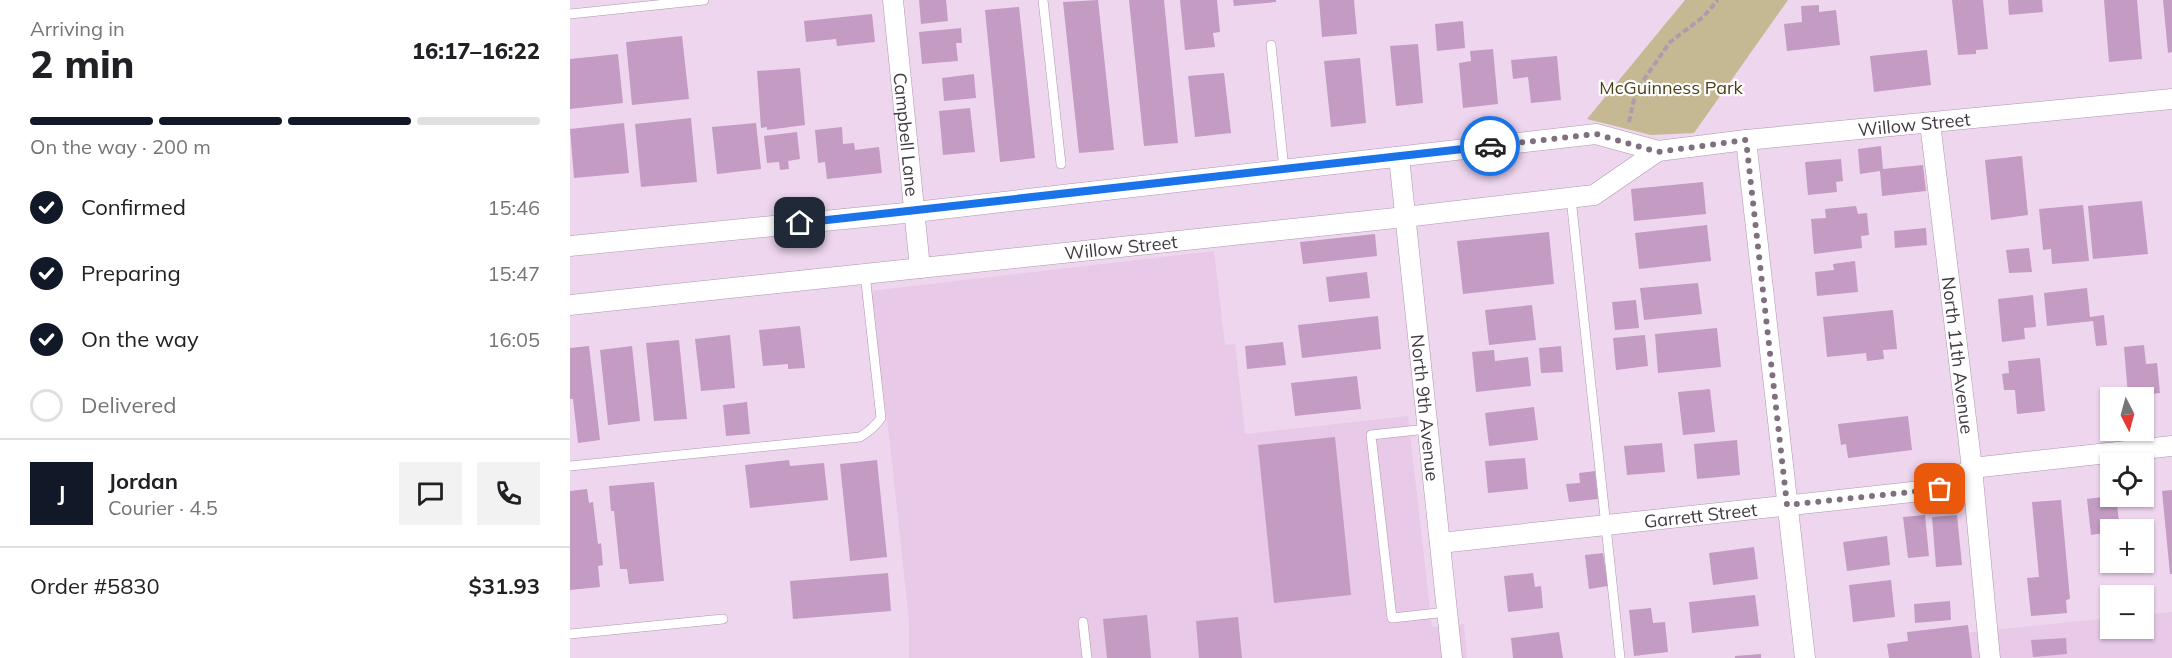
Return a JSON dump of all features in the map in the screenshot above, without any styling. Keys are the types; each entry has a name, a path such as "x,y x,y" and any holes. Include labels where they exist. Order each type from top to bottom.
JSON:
{"street":[{"name":"Campbell Lane","path":"893,0 920,268"},
{"name":"Willow Street","path":"570,246 915,212 1596,134 1658,152 1746,140 2172,99"},
{"name":"North 11th Avenue","path":"1930,123 1972,468 1990,658"},
{"path":"1746,140 1805,658"},
{"name":"Willow Street","path":"570,304 1405,217 1594,195 1658,152"},
{"name":"North 9th Avenue","path":"1399,157 1452,658"},
{"name":"Garrett Street","path":"1440,543 1940,489 1972,468 2172,446"}],"lane":[{"path":"570,14 705,0"},
{"path":"1043,0 1061,164"},
{"path":"1271,45 1284,170"},
{"path":"1571,198 1620,658"},
{"path":"570,466 860,437 876,426 881,418 865,273"},
{"path":"1427,429 1371,435 1392,618 1447,612"},
{"path":"570,634 723,619"},
{"path":"1083,622 1087,658"}],"path":[{"path":"1624,142 1636,91 1670,42 1703,17 1718,0"}],"shaded area":[{"path":"1214,251 1225,345 1235,344 1245,434 1408,416 1432,627 1464,624 1467,658 909,658 909,622 890,443 870,291"},
{"path":"2172,612 2172,658 1968,658 1965,633 2100,619 2100,639 2154,639 2154,614"}],"green space":[{"name":"McGuinness Park","path":"1685,0 1788,0 1694,133 1651,135 1587,119"}],"building":[{"path":"919,0 946,0 948,21 921,24"},
{"path":"1098,0 1114,150 1079,153 1063,2"},
{"path":"1129,0 1164,0 1178,143 1144,146"},
{"path":"1180,0 1217,0 1220,32 1213,33 1215,47 1185,50"},
{"path":"1233,0 1276,0 1276,2 1234,6"},
{"path":"1319,0 1354,0 1357,34 1322,37"},
{"path":"1952,0 1983,0 1988,49 1976,50 1976,54 1958,55"},
{"path":"2008,0 2042,0 2043,12 2009,15"},
{"path":"2104,0 2137,0 2142,59 2109,62"},
{"path":"2163,0 2172,0 2172,52 2168,53"},
{"path":"1819,5 1819,12 1836,10 1840,45 1787,51 1784,24 1802,22 1801,6"},
{"path":"1019,7 1035,158 1000,162 985,10"},
{"path":"872,14 875,42 837,46 836,39 806,42 804,21"},
{"path":"1463,21 1465,48 1437,51 1435,24"},
{"path":"961,28 962,43 956,43 958,61 922,64 919,32"},
{"path":"682,36 689,99 632,105 626,42"},
{"path":"1418,44 1423,103 1396,106 1390,46"},
{"path":"1493,49 1498,104 1463,108 1459,63 1471,61 1470,51"},
{"path":"1927,50 1931,85 1874,92 1870,56"},
{"path":"618,54 623,103 570,109 570,59"},
{"path":"1557,56 1561,100 1531,103 1528,77 1513,79 1511,60"},
{"path":"1360,58 1366,123 1331,127 1324,61"},
{"path":"800,68 805,125 767,130 767,127 761,128 757,71"},
{"path":"1224,73 1231,133 1195,137 1188,76"},
{"path":"974,74 976,98 944,101 942,78"},
{"path":"970,108 975,152 943,155 939,111"},
{"path":"691,118 697,182 641,187 635,124"},
{"path":"624,123 629,173 574,178 570,129"},
{"path":"756,123 761,169 717,174 712,127"},
{"path":"842,127 843,144 854,143 855,150 879,147 882,173 827,179 825,162 818,163 815,130"},
{"path":"797,132 800,159 788,161 789,169 780,170 779,162 767,163 764,136"},
{"path":"1881,146 1883,169 1923,165 1926,191 1882,196 1880,171 1860,174 1858,149"},
{"path":"2022,156 2028,215 1991,220 1985,160"},
{"path":"1841,159 1843,181 1836,182 1837,192 1808,195 1805,162"},
{"path":"1703,182 1706,214 1634,221 1631,189"},
{"path":"2142,201 2148,254 2093,259 2088,206"},
{"path":"2083,205 2089,261 2052,264 2051,249 2043,250 2039,209"},
{"path":"1856,206 1858,214 1867,213 1869,235 1861,236 1862,248 1814,254 1811,219 1826,218 1825,209"},
{"path":"1707,225 1711,261 1639,269 1635,233"},
{"path":"1926,228 1927,245 1895,248 1894,231"},
{"path":"1549,232 1554,284 1463,294 1457,241"},
{"path":"1375,234 1377,256 1303,264 1300,242"},
{"path":"2029,248 2032,272 2009,273 2006,250"},
{"path":"1855,261 1858,292 1817,296 1815,272 1834,270 1833,264"},
{"path":"1367,272 1370,298 1329,302 1326,277"},
{"path":"1698,283 1702,314 1644,320 1640,288"},
{"path":"2087,288 2090,317 2104,315 2107,345 2096,346 2093,321 2047,326 2044,293"},
{"path":"2033,295 2036,327 2024,328 2025,339 2002,342 1998,299"},
{"path":"1636,300 1639,328 1615,330 1612,302"},
{"path":"1532,305 1536,340 1489,345 1485,310"},
{"path":"1893,310 1897,349 1883,350 1884,359 1867,361 1866,353 1827,357 1823,317"},
{"path":"1378,316 1381,349 1302,358 1298,325"},
{"path":"800,326 805,368 788,369 788,364 763,366 759,330"},
{"path":"1717,328 1721,367 1658,373 1655,334"},
{"path":"730,335 735,388 701,391 695,339"},
{"path":"1645,335 1648,366 1616,370 1613,338"},
{"path":"679,340 687,419 654,421 646,343"},
{"path":"1283,342 1286,365 1247,369 1245,346"},
{"path":"2144,345 2146,364 2157,363 2160,393 2154,394 2154,387 2127,387 2124,347"},
{"path":"589,346 600,440 578,443 573,399 570,399 570,348"},
{"path":"632,346 640,421 608,425 600,350"},
{"path":"1561,346 1563,372 1541,373 1539,348"},
{"path":"1494,350 1495,361 1528,357 1531,386 1476,392 1472,352"},
{"path":"2040,358 2045,411 2017,414 2015,390 2004,390 2002,374 2009,373 2008,361"},
{"path":"1357,376 1361,409 1295,416 1291,383"},
{"path":"1710,389 1715,432 1683,435 1678,392"},
{"path":"747,402 750,434 726,436 723,405"},
{"path":"1534,407 1538,440 1489,446 1485,413"},
{"path":"1908,416 1912,450 1848,458 1846,444 1841,445 1838,424"},
{"path":"1335,437 1351,595 1274,603 1258,445"},
{"path":"1737,440 1740,475 1697,479 1694,444"},
{"path":"1662,443 1665,472 1627,475 1624,446"},
{"path":"1525,458 1528,489 1488,493 1485,461"},
{"path":"789,460 790,466 824,463 828,500 750,508 745,465"},
{"path":"877,460 887,557 850,561 840,464"},
{"path":"1595,471 1598,499 1569,502 1566,484 1580,483 1579,473"},
{"path":"654,482 664,581 629,584 627,569 620,569 609,486"},
{"path":"587,489 589,503 593,502 598,544 601,543 603,565 598,566 600,587 570,590 570,491"},
{"path":"2172,490 2172,574 2170,574 2162,491"},
{"path":"2100,497 2100,507 2117,507 2119,519 2100,519 2100,534 2091,535 2087,499"},
{"path":"2061,500 2070,599 2066,600 2067,613 2031,616 2027,578 2039,577 2032,502"},
{"path":"1925,515 1929,556 1908,558 1903,517"},
{"path":"1957,515 1962,565 1936,567 1932,517"},
{"path":"1887,536 1890,565 1847,571 1843,542"},
{"path":"1754,547 1758,579 1713,585 1709,553"},
{"path":"1603,553 1608,586 1589,589 1585,555"},
{"path":"888,573 891,611 793,619 790,581"},
{"path":"1533,573 1535,587 1541,586 1543,608 1508,612 1504,576"},
{"path":"1891,580 1895,617 1853,622 1849,585"},
{"path":"1755,595 1759,626 1692,633 1689,602"},
{"path":"1950,601 1951,620 1915,623 1914,604"},
{"path":"1651,608 1653,623 1665,622 1668,652 1634,656 1629,610"},
{"path":"1147,615 1151,658 1107,658 1103,619"},
{"path":"1238,617 1242,658 1199,658 1196,621"},
{"path":"1968,625 1972,658 1889,658 1887,644 1908,641 1907,632"},
{"path":"1559,632 1563,658 1513,658 1511,638"},
{"path":"2066,638 2067,654 2033,657 2031,640"},
{"path":"1761,654 1761,658 1735,658 1735,656"}],"way so far":[{"path":"1490,146 1596,134 1658,152 1746,140 1787,505 1940,489"}],"route":[{"path":"800,223 915,212 1490,146"}]}
